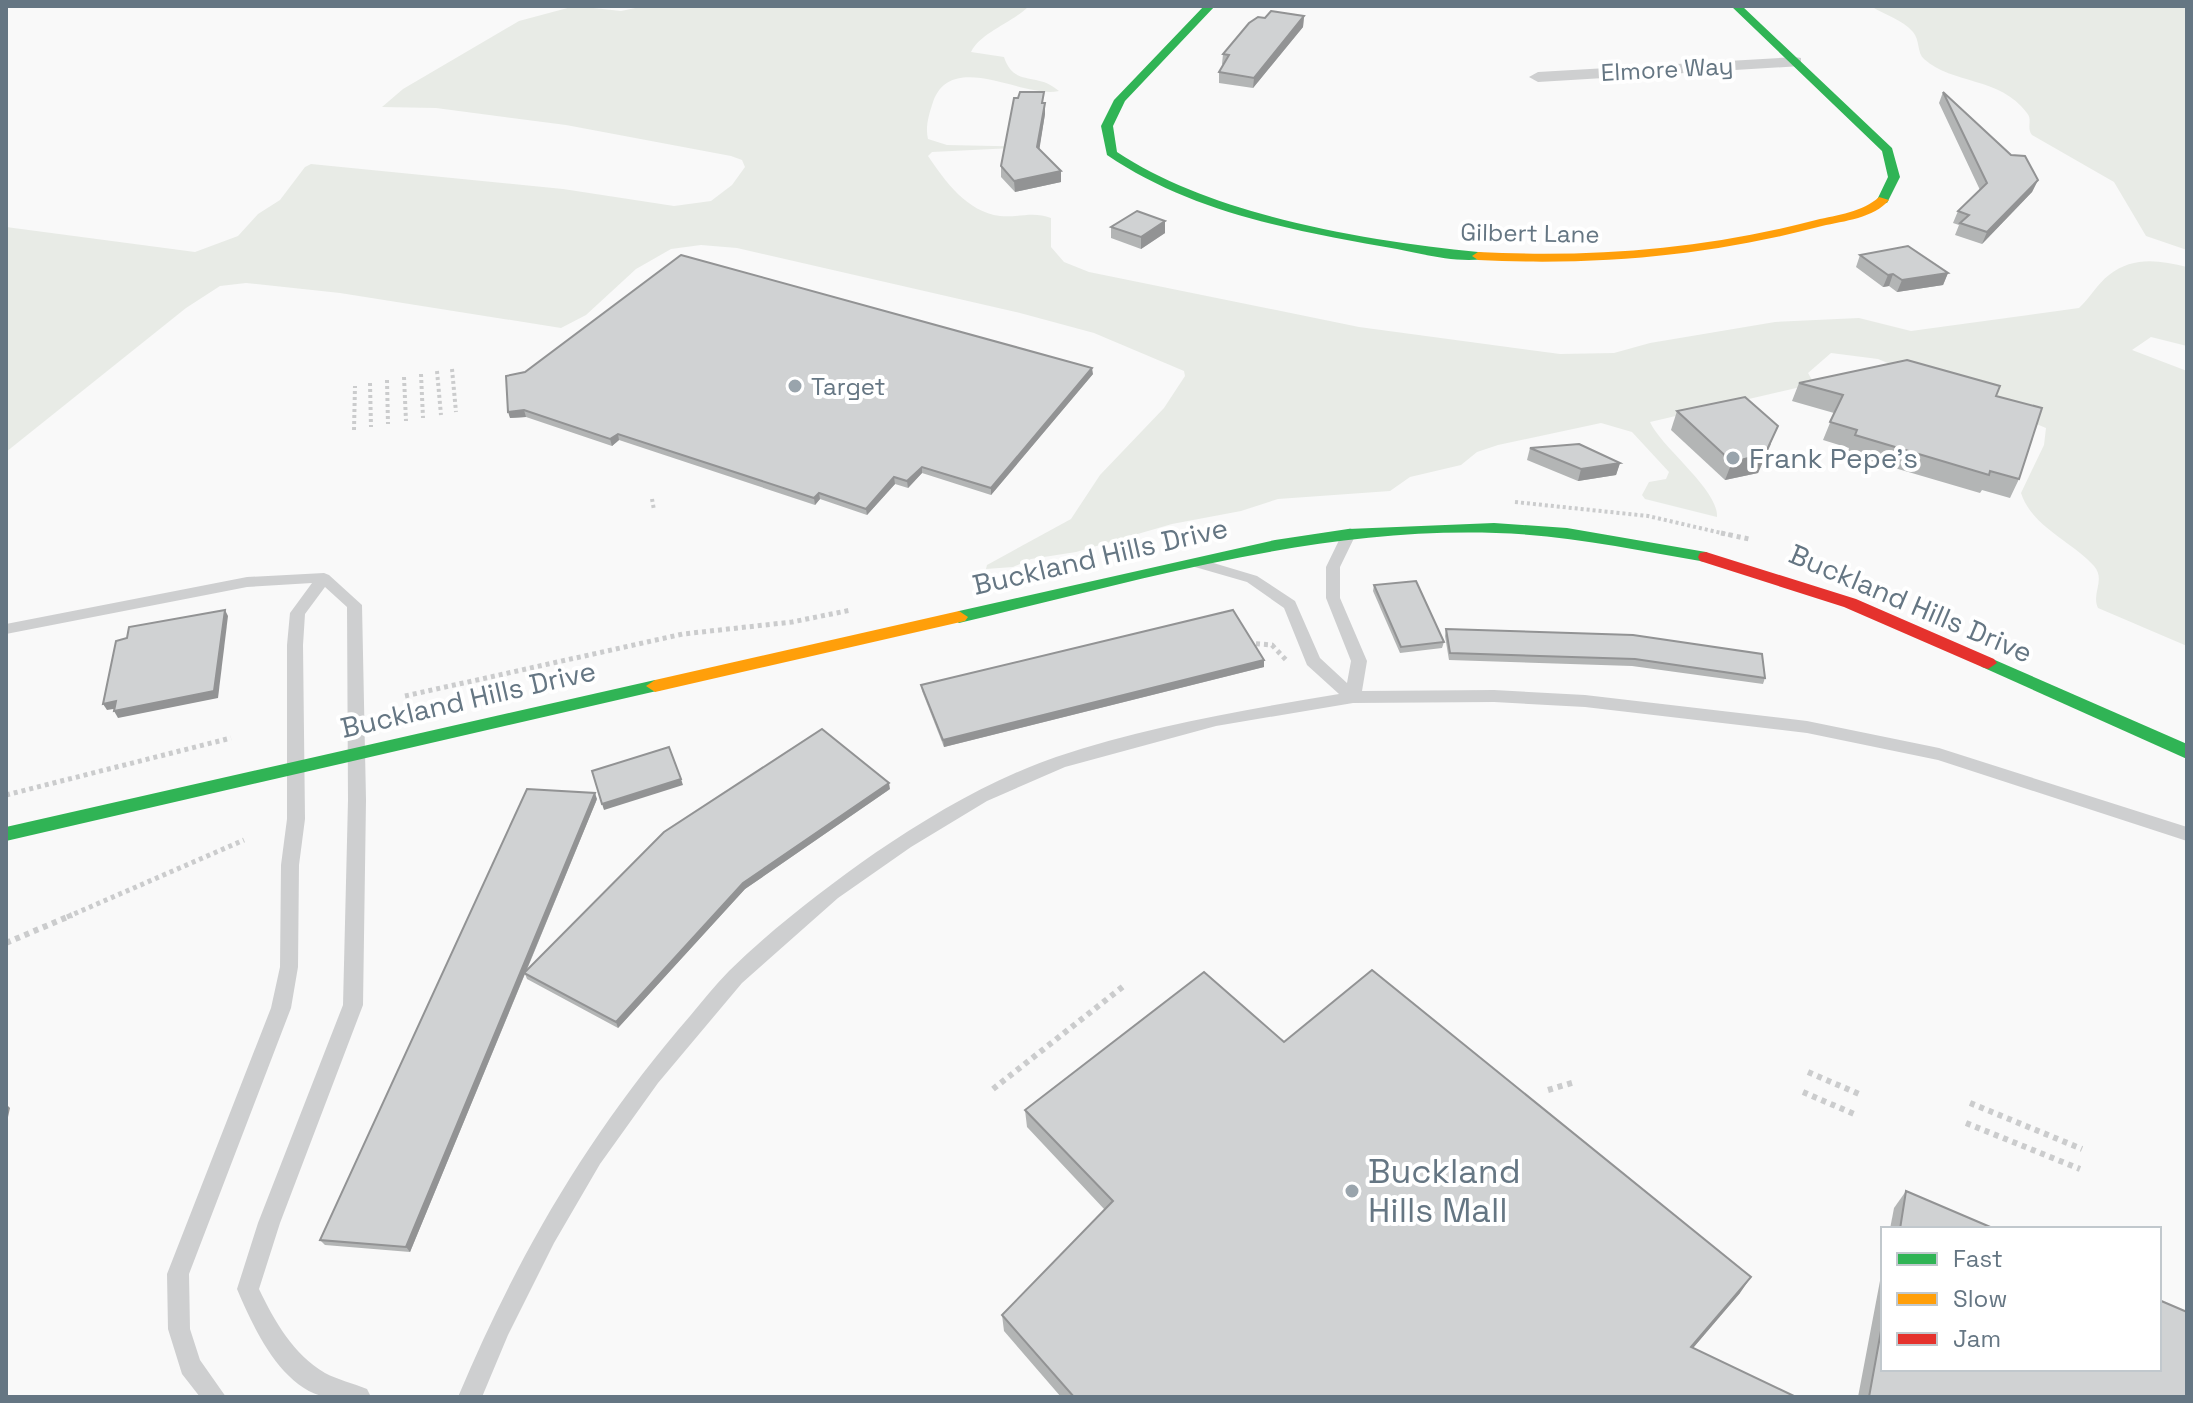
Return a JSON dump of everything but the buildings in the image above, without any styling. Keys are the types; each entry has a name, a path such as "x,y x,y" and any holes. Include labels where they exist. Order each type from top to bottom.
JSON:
{"street":[{"name":"Gilbert Lane","path":"1210,6 1120,100 1107,126 1111,153 1141,178 1181,195 1328,232 1443,255 1567,262 1639,257 1834,221 1881,204 1894,177 1888,150 1736,6"},
{"name":"Elmore Way","path":"1538,77 1795,62"},
{"name":"Buckland Hills Drive","path":"6,834 1196,563 1350,532 1428,527 1519,528 1600,536 1717,559 1863,608 2187,752"}],"lane":[{"path":"1350,532 1333,567 1333,598 1359,661 1353,697"},
{"path":"1196,563 1252,579 1275,592 1290,605 1313,661 1353,697"},
{"path":"214,1397 190,1366 186,1354 179,1329 178,1274 281,1008 289,967 297,766 294,706 298,613 324,578"},
{"path":"6,629 247,582 324,578 354,605 353,1005 269,1223 248,1289 267,1331 296,1369 338,1392 359,1397"},
{"path":"470,1397 539,1249 593,1157 651,1077 735,977 832,893 905,842 981,796 1060,762 1216,720 1353,697 1494,696 1613,702 1807,727 1939,754 2187,834"}],"path":[{"path":"452,369 456,412"},
{"path":"437,371 441,415"},
{"path":"421,374 423,418"},
{"path":"404,377 406,421"},
{"path":"387,380 388,424"},
{"path":"370,383 371,427"},
{"path":"354,430 355,386"},
{"path":"652,499 654,510"},
{"path":"1243,642 1272,645 1292,667"},
{"path":"6,795 231,738"},
{"path":"6,943 244,840"},
{"path":"993,1089 1125,985"},
{"path":"1808,1072 1859,1094"},
{"path":"1548,1090 1575,1082"},
{"path":"1803,1092 1854,1114"},
{"path":"1970,1103 2082,1149"},
{"path":"1966,1123 2080,1169"}],"shaded area":[{"path":"575,6 621,11 645,6 1029,6 989,33 971,52 1004,57 1014,73 1051,85 1059,91 1044,92 972,77 956,79 942,87 930,111 928,139 947,145 1036,147 932,152 928,156 958,194 988,213 1051,218 1051,247 1064,262 1089,272 1359,327 1560,354 1614,353 1650,343 1775,322 1859,318 1911,331 2079,308 2105,278 2127,265 2156,261 2187,267 2187,346 2151,337 2132,350 2187,371 2187,646 2098,608 2099,576 2094,566 2043,524 2026,505 2021,493 2044,445 2046,428 1878,359 1831,353 1808,373 1812,380 1805,386 1650,422 1709,494 1717,517 1645,499 1642,495 1649,482 1666,479 1669,472 1632,432 1601,423 1498,445 1477,452 1461,465 1410,477 1390,491 1278,499 1241,511 1172,524 1076,552 1031,559 1013,567 986,569 987,565 1071,519 1100,475 1164,408 1185,376 1184,371 1094,333 737,248 701,245 671,249 636,269 586,315 561,328 340,293 246,283 220,286 186,308 6,452 6,227 195,252 238,236 258,214 280,200 305,167 311,164 563,189 674,206 711,201 732,185 745,167 742,160 731,156 566,125 436,108 382,107 403,89 519,21"},
{"path":"1871,6 2187,6 2187,250 2146,236 2114,182 2032,135 2027,113 2016,101 1990,87 1948,73 1924,59 1909,28"}],"traffic: fast":[{"path":"1210,6 1120,100 1107,126 1111,153 1179,191 1227,207 1368,240 1478,256"},
{"path":"1736,6 1888,150 1894,177 1883,200"},
{"path":"959,617 1275,545 1348,534 1494,528 1567,533 1706,557"},
{"path":"1988,663 2187,752"},
{"path":"6,834 655,686"}],"traffic: slow":[{"path":"1478,256 1567,259 1701,248 1832,220 1866,210 1883,200"},
{"path":"655,686 959,617"}],"traffic: jam":[{"path":"1706,557 1850,603 1988,663"}],"place":[{"name":"Target","path":"795,386"},
{"name":"Frank Pepe's","path":"1733,458"},
{"name":"Buckland Hills Mall","path":"1352,1191"}]}
